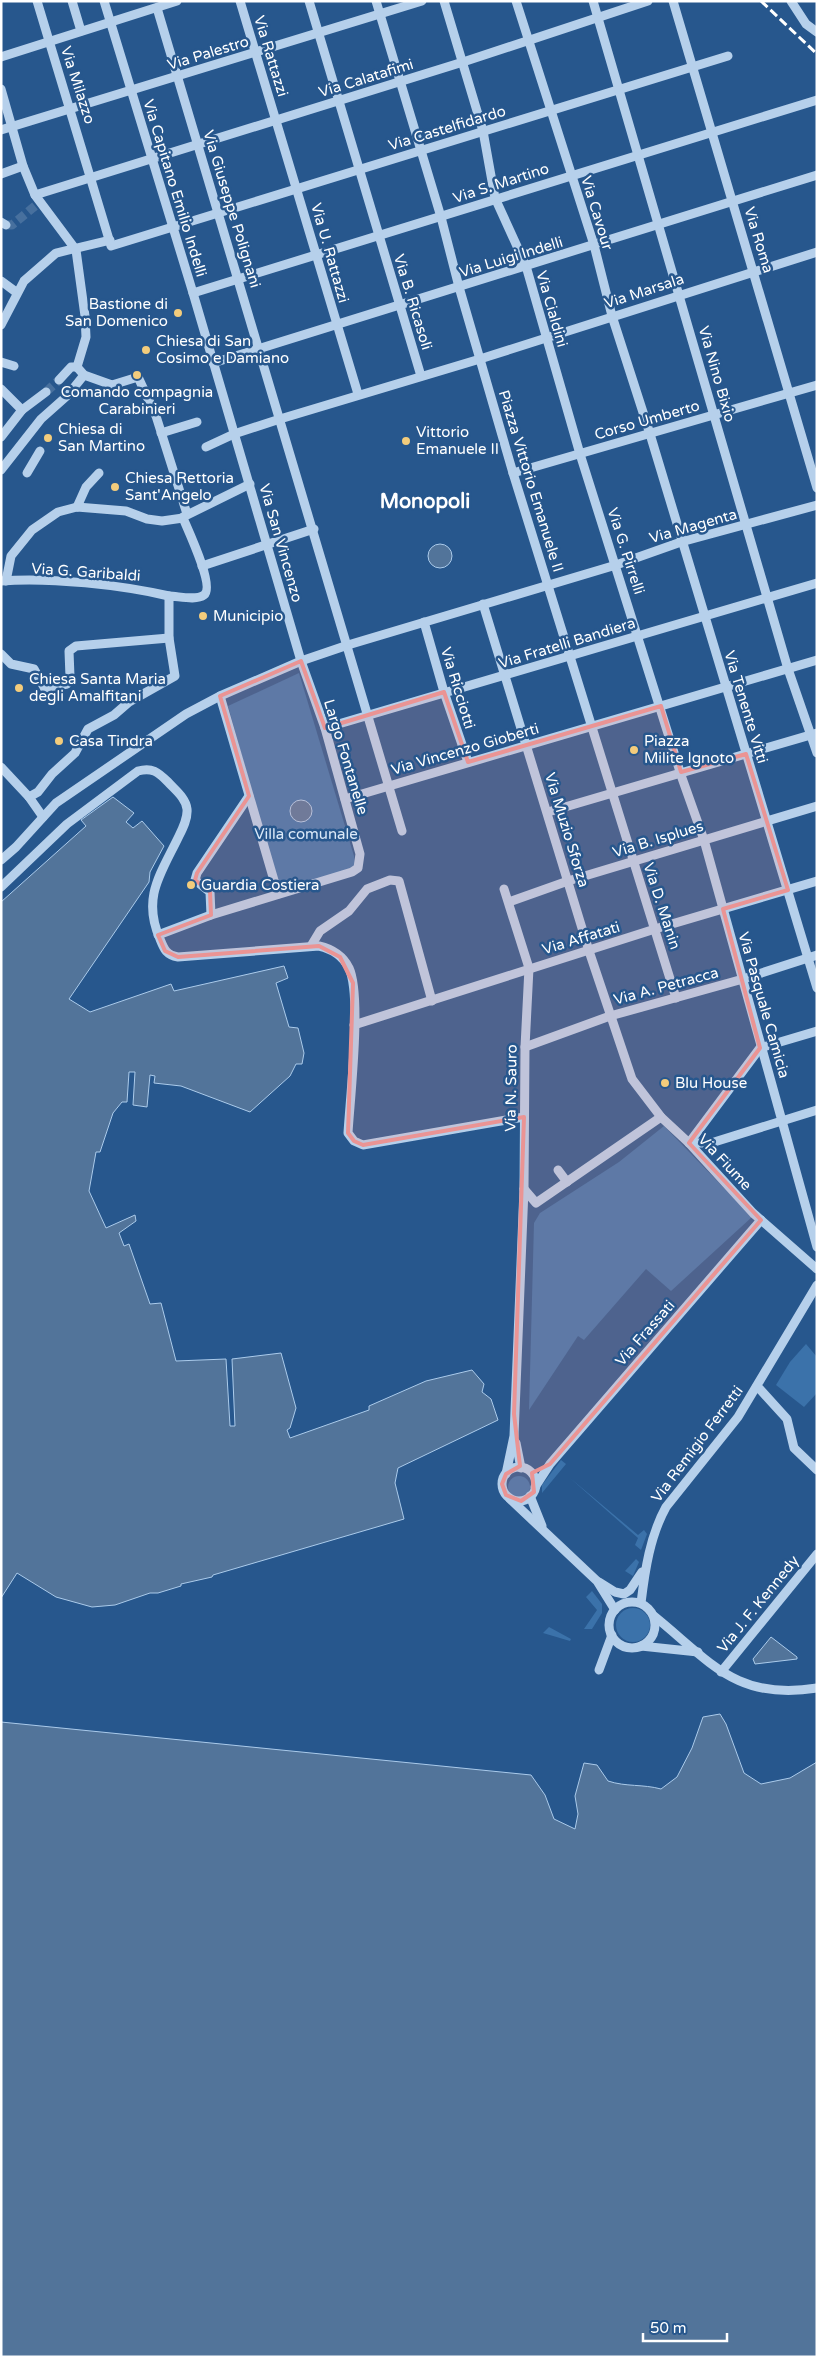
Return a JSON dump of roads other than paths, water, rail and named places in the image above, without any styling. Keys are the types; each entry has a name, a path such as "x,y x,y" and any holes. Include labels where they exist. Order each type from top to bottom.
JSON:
{"street":[{"name":"Via Milazzo","path":"37,1 72,110 111,243"},
{"path":"72,1 81,31"},
{"name":"Via Capitano Emilio Indelli","path":"104,1 193,293 212,363"},
{"path":"1,57 178,1"},
{"name":"Via Rattazzi","path":"240,1 276,119"},
{"name":"Via B. Ricasoli","path":"309,1 421,376"},
{"name":"Piazza Vittorio Emanuele II","path":"1,860 16,847 56,803 186,714 220,696 301,661 348,645 549,585 513,473 458,287 441,217 376,1"},
{"name":"Via Palestro","path":"1,130 72,110 422,1"},
{"name":"Via Cialdini","path":"444,1 483,131 495,198 526,266 580,454"},
{"name":"Via Cavour","path":"516,1 527,41 594,245 612,316 650,434"},
{"name":"Via Nino Bixio","path":"594,1 788,669 814,734 817,753"},
{"name":"Via Calatafimi","path":"36,201 92,177 400,82 648,1"},
{"name":"Via Roma","path":"673,1 817,488"},
{"path":"791,1 806,24 817,32"},
{"name":"Via Giuseppe Polignani","path":"157,8 240,279 280,419"},
{"name":"Via Castelfidardo","path":"1,325 16,292 24,281 56,253 111,243 173,227 728,56"},
{"path":"1,89 14,127 23,166 36,201 76,250 86,316 86,337 77,367"},
{"name":"Via S. Martino","path":"193,293 318,256 495,198 817,100"},
{"name":"Via U. Rattazzi","path":"276,119 358,394"},
{"path":"1,174 23,166"},
{"name":"Via Luigi Indelli","path":"212,363 337,326 817,175"},
{"name":"Via Marsala","path":"480,359 754,270 817,252"},
{"path":"1,282 16,292"},
{"path":"206,447 234,434 280,419 358,394 480,359"},
{"path":"1,362 14,366"},
{"name":"Via San Vincenzo","path":"212,363 250,484 301,661"},
{"path":"59,380 71,367 77,367 84,375 112,385 138,377 161,433 185,516 202,566 314,530"},
{"path":"1,470 36,424 68,395 84,375"},
{"name":"Corso Umberto","path":"513,473 817,385"},
{"path":"1,389 22,410"},
{"path":"1,437 22,410 46,392"},
{"path":"280,419 402,831"},
{"path":"161,433 198,422"},
{"name":"Via Tenente Vitti","path":"650,434 681,542 788,890 812,957 817,988"},
{"path":"27,474 40,451"},
{"name":"Via G. Pirrelli","path":"580,454 681,772"},
{"path":"77,507 86,487 99,473"},
{"path":"3,581 11,556 32,530 50,516 77,507 126,511 147,519 162,521 185,516 250,484"},
{"name":"Via Magenta","path":"549,585 616,565 681,542 817,505"},
{"name":"Via G. Garibaldi","path":"3,581 59,582 144,590 169,596 199,598 206,594 208,589 202,566"},
{"name":"Via Fratelli Bandiera","path":"325,728 367,714 506,676 817,583"},
{"path":"549,585 612,793"},
{"path":"29,797 38,792 52,774 75,753 88,729 114,715 129,702 174,676 169,638 169,596"},
{"name":"Via Muzio Sforza","path":"483,604 589,951 626,1064"},
{"name":"Via Ricciotti","path":"424,622 444,692 468,762"},
{"path":"1,654 11,664 34,669 45,690 66,684 70,677 69,650 76,646 169,638"},
{"path":"592,726 817,660"},
{"name":"Largo Fontanelle","path":"158,935 278,894 352,872 358,868 360,854 345,799 325,728 301,661"},
{"path":"220,696 278,894"},
{"name":"Via Vincenzo Gioberti","path":"345,799 592,726"},
{"path":"548,812 814,734"},
{"path":"1,768 29,797 44,817"},
{"path":"1,888 66,824 138,771 152,769 158,772 185,800 187,808 184,824 160,875 152,898 154,923 165,951 170,956 178,956 311,946 330,948 349,968 353,983 354,1024 348,1133 354,1141 363,1145 524,1117"},
{"name":"Via Pasquale Camicia","path":"681,772 704,840 743,979 760,1048 783,1120 817,1247"},
{"name":"Via D. Manin","path":"612,793 676,998"},
{"path":"211,916 210,892 195,880 197,873 249,796"},
{"name":"Via B. Isplues","path":"509,902 568,881 817,806"},
{"path":"311,946 320,931 349,911 368,889 390,880 399,880 432,1001"},
{"name":"Via Affatati","path":"354,1024 432,1001 655,929 817,881"},
{"path":"504,889 530,968"},
{"name":"Via A. Petracca","path":"525,1047 610,1016 743,979 812,957"},
{"name":"Via N. Sauro","path":"514,1436 524,1189 525,1047 530,968"},
{"path":"689,1143 760,1048 817,1031"},
{"name":"Via Fiume","path":"626,1064 632,1080 661,1117 689,1143 761,1220 817,1269"},
{"path":"689,1143 711,1143 817,1110"},
{"path":"524,1189 536,1203 661,1117"},
{"path":"558,1170 567,1182"},
{"name":"Via Frassati","path":"535,1487 550,1464 761,1220"},
{"name":"Via Remigio Ferretti","path":"641,1604 645,1568 659,1519 666,1506 738,1417 817,1285"},
{"path":"757,1386 787,1419 794,1448 817,1470"},
{"path":"514,1436 521,1468"},
{"path":"514,1436 502,1484 503,1490 510,1499 597,1581 615,1592 624,1594 637,1583 645,1568"},
{"path":"506,1474 516,1468 530,1472 550,1464"},
{"path":"510,1499 521,1501 530,1496 535,1487 530,1472"},
{"path":"530,1496 543,1529"},
{"name":"Via J. F. Kennedy","path":"721,1672 817,1554"},
{"path":"597,1581 615,1610"},
{"path":"599,1670 612,1635 610,1622 615,1610 627,1602 641,1604 730,1678 763,1690 796,1691 817,1688"},
{"path":"640,1646 652,1637 655,1623 654,1616"},
{"path":"612,1635 627,1647 640,1646 698,1652"}],"tunnel":[{"path":"6,225 12,225 35,206"},
{"path":"46,392 59,380"}],"railway":[{"path":"761,1 817,54"}],"place":[{"name":"Bastione di San Domenico","path":"178,313"},
{"name":"Chiesa di San Cosimo e Damiano","path":"146,350"},
{"name":"Comando compagnia Carabinieri","path":"137,375"},
{"name":"Chiesa di San Martino","path":"48,438"},
{"name":"Vittorio Emanuele II","path":"406,441"},
{"name":"Chiesa Rettoria Sant'Angelo","path":"115,487"},
{"name":"Municipio","path":"203,616"},
{"name":"Chiesa Santa Maria degli Amalfitani","path":"19,688"},
{"name":"Casa Tindra","path":"59,741"},
{"name":"Piazza Milite Ignoto","path":"634,750"},
{"name":"Guardia Costiera","path":"191,885"},
{"name":"Blu House","path":"665,1083"}],"district":[{"name":"Monopoli","path":"425,502"}],"park label":[{"name":"Villa comunale","path":"306,834"}]}
